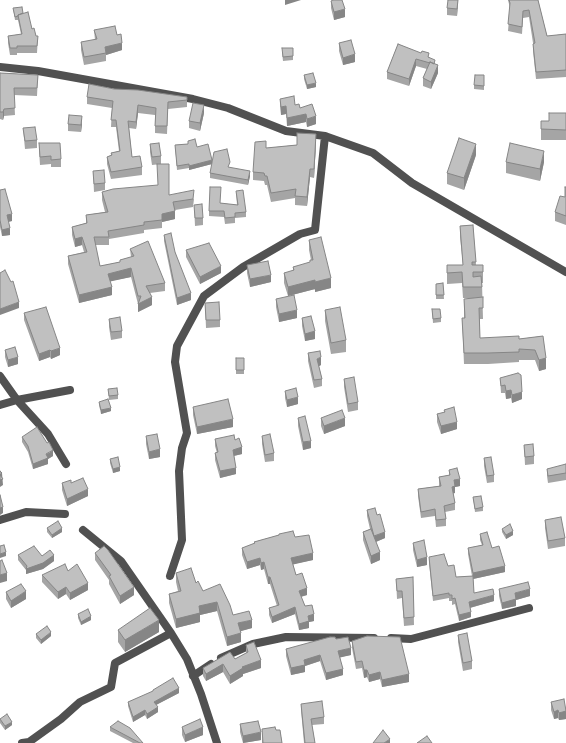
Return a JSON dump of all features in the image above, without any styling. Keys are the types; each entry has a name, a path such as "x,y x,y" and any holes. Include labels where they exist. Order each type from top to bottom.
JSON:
{"street":[{"path":"0,67 38,71 193,99 228,108 286,131 324,136 373,153 412,183 566,272"},
{"path":"170,576 182,540 179,471 182,448 187,433 175,362 177,346 204,296 243,267 300,234 315,230 324,136"},
{"path":"0,376 17,400 48,434 66,464"},
{"path":"0,405 17,400 70,390"},
{"path":"0,520 26,512 65,514"},
{"path":"83,530 121,561 171,633 187,659 217,743"},
{"path":"193,676 224,656 253,644 286,637 412,639 529,608"},
{"path":"22,743 29,742 62,719 80,702 111,687 115,664 171,633"}],"building":[{"path":"342,0 345,9 334,12 331,1"},
{"path":"448,0 458,0 457,9 447,8"},
{"path":"509,0 538,0 547,36 566,34 566,70 536,72 533,44 535,43 529,10 523,11 522,27 508,24"},
{"path":"22,7 23,13 15,17 13,8"},
{"path":"28,12 32,29 34,28 36,36 38,36 37,46 17,46 17,48 10,48 8,36 22,34 18,15"},
{"path":"115,26 117,35 121,34 122,43 105,47 106,53 84,57 81,42 97,39 94,30"},
{"path":"351,40 355,54 343,58 339,43"},
{"path":"398,44 421,53 422,51 429,53 428,57 435,60 434,64 416,59 409,79 387,72"},
{"path":"282,48 293,48 293,56 283,57"},
{"path":"430,62 438,65 431,82 423,78"},
{"path":"0,73 38,75 37,88 14,88 15,108 4,109 3,112 0,112"},
{"path":"313,73 316,83 307,85 304,75"},
{"path":"475,75 484,75 484,86 474,85"},
{"path":"89,84 114,89 138,90 187,97 187,100 168,102 167,126 155,126 156,108 138,105 136,122 128,121 132,157 140,156 142,167 111,172 107,157 112,155 111,153 120,151 116,120 111,120 113,101 87,97"},
{"path":"294,96 295,105 299,104 300,108 312,104 316,116 307,119 306,114 287,118 286,106 281,107 280,99"},
{"path":"193,103 204,105 200,123 189,121"},
{"path":"549,113 566,113 566,130 541,129 541,121 549,121"},
{"path":"69,115 82,116 81,125 68,124"},
{"path":"35,127 37,140 25,141 23,128"},
{"path":"297,133 316,134 314,169 310,169 307,197 295,196 296,189 271,193 267,176 265,176 264,173 253,172 255,142 266,141 266,148 297,145"},
{"path":"459,138 476,144 464,178 447,173"},
{"path":"195,139 197,147 208,144 212,160 189,166 189,164 177,166 175,145 188,144 188,141"},
{"path":"39,143 60,143 61,159 51,160 51,156 40,157"},
{"path":"159,143 161,156 152,157 150,144"},
{"path":"510,143 544,151 540,169 506,162"},
{"path":"227,149 230,162 228,167 250,171 248,180 210,173 214,152"},
{"path":"157,164 169,164 169,195 194,190 193,199 173,202 175,211 162,214 162,220 144,222 144,225 108,231 109,237 94,237 100,266 120,262 120,260 134,256 130,249 148,241 165,283 146,286 152,297 138,304 141,296 138,296 131,268 108,274 112,287 79,295 68,256 87,252 82,237 75,239 72,227 87,223 86,215 108,212 102,192 113,189 158,185"},
{"path":"104,170 105,183 94,184 93,171"},
{"path":"210,187 221,187 220,203 238,205 236,191 243,190 246,212 235,213 235,217 225,218 224,211 209,211"},
{"path":"565,187 566,216 555,212 560,196 565,197"},
{"path":"5,189 12,214 7,215 10,228 2,230 0,220 0,190"},
{"path":"202,204 203,218 195,218 194,205"},
{"path":"473,225 476,262 472,262 472,265 483,265 483,272 473,272 473,277 481,276 482,287 463,287 462,272 447,273 447,265 463,265 460,226"},
{"path":"171,233 175,252 191,293 177,298 164,235"},
{"path":"321,237 331,278 315,282 315,280 288,287 284,273 294,270 293,267 313,260 309,240"},
{"path":"209,243 221,266 200,277 186,250"},
{"path":"268,261 271,275 250,279 247,265"},
{"path":"5,270 11,282 13,281 19,302 0,309 0,273"},
{"path":"443,283 444,295 436,295 436,284"},
{"path":"294,295 297,310 279,314 276,299"},
{"path":"483,297 483,308 479,308 480,338 519,336 519,339 543,336 546,358 539,360 535,350 519,349 519,352 464,353 462,318 465,318 464,299"},
{"path":"219,302 220,320 206,320 205,303"},
{"path":"46,307 60,348 39,354 24,313"},
{"path":"340,307 346,340 331,343 325,310"},
{"path":"432,309 440,309 441,318 433,319"},
{"path":"311,316 315,331 305,334 302,318"},
{"path":"120,317 122,331 111,332 109,319"},
{"path":"15,347 18,357 8,360 5,350"},
{"path":"320,351 321,357 317,359 322,379 314,380 308,353"},
{"path":"236,358 244,358 244,370 236,370"},
{"path":"518,373 521,375 522,392 512,395 511,390 506,391 505,385 501,386 500,378"},
{"path":"354,377 358,402 348,404 344,379"},
{"path":"117,388 118,395 109,396 108,389"},
{"path":"296,388 298,397 287,400 285,391"},
{"path":"108,399 111,408 101,410 99,402"},
{"path":"228,399 233,419 197,427 193,407"},
{"path":"454,407 457,422 441,426 437,414"},
{"path":"342,410 345,418 324,426 321,418"},
{"path":"305,416 311,441 303,442 298,418"},
{"path":"37,427 47,443 49,442 53,450 46,454 48,458 33,464 28,446 22,437"},
{"path":"157,434 160,449 149,452 146,436"},
{"path":"270,434 274,453 265,455 262,436"},
{"path":"234,435 235,440 239,438 242,447 233,450 236,468 220,471 215,453 218,452 215,439"},
{"path":"533,444 534,456 525,457 524,445"},
{"path":"118,457 120,467 113,469 110,459"},
{"path":"491,457 494,475 487,476 484,458"},
{"path":"566,464 566,473 548,476 547,469"},
{"path":"457,468 460,479 454,480 455,486 452,487 455,503 444,506 446,519 436,520 435,509 421,512 418,489 441,486 439,477 450,475 449,470"},
{"path":"83,478 88,489 67,499 62,483 71,480 71,483"},
{"path":"0,495 3,507 0,508"},
{"path":"481,496 483,507 475,509 473,497"},
{"path":"375,508 377,515 380,514 385,532 374,536 367,510"},
{"path":"561,517 565,538 548,541 545,520"},
{"path":"58,521 62,528 52,535 47,528"},
{"path":"510,524 513,531 506,535 502,529"},
{"path":"371,529 380,552 371,556 363,532"},
{"path":"293,531 295,537 309,535 313,553 291,558 296,575 302,573 307,588 299,591 305,606 312,605 314,614 308,616 309,621 299,624 295,607 272,617 269,608 279,605 264,562 261,563 260,558 247,562 242,548 255,543 254,542"},
{"path":"487,532 492,548 499,546 505,566 473,573 468,548 483,545 480,534"},
{"path":"424,540 427,557 417,560 413,543"},
{"path":"4,545 6,552 0,554 0,546"},
{"path":"34,546 42,556 50,550 54,555 43,563 26,569 27,566 18,555"},
{"path":"104,546 134,587 120,596 109,576 111,575 95,553"},
{"path":"444,554 448,566 454,565 456,577 473,576 474,593 493,589 494,595 469,602 471,612 459,615 455,598 452,599 452,595 449,595 449,593 433,596 429,557"},
{"path":"2,560 7,573 0,575 0,561"},
{"path":"65,564 68,571 77,564 88,583 70,593 66,587 58,592 42,575"},
{"path":"191,568 196,583 198,581 203,591 220,584 233,615 249,611 252,620 238,623 241,633 227,637 217,602 199,606 200,613 176,619 169,594 181,591 176,573"},
{"path":"413,577 414,617 404,618 402,591 397,591 396,579"},
{"path":"528,582 530,589 515,593 516,599 502,603 499,589"},
{"path":"21,584 26,591 11,601 6,592"},
{"path":"150,608 159,620 125,640 118,630"},
{"path":"88,609 91,616 81,622 78,614"},
{"path":"47,626 51,632 41,640 36,634"},
{"path":"467,633 472,661 463,663 458,635"},
{"path":"367,636 400,637 409,674 382,680 380,672 369,675 367,670 364,670 362,661 356,662 352,641"},
{"path":"335,637 336,639 348,637 351,648 338,651 343,669 326,673 320,655 304,660 305,665 291,668 286,649"},
{"path":"254,642 261,660 242,667 243,668 230,676 223,664 206,674 203,668 230,652 235,659 248,652 246,645"},
{"path":"173,678 179,688 154,702 158,707 147,714 145,710 133,717 128,702 153,691"},
{"path":"564,699 566,711 559,713 558,710 554,712 551,702"},
{"path":"322,701 324,717 311,719 315,743 305,743 301,704"},
{"path":"7,714 12,722 5,726 0,719"},
{"path":"200,719 203,727 185,735 182,727"},
{"path":"118,721 130,728 143,743 140,743 110,727"},
{"path":"258,721 261,732 243,736 240,724"},
{"path":"275,727 276,730 280,730 282,743 263,743 262,729"},
{"path":"383,730 390,739 384,743 373,743"},
{"path":"427,736 432,743 417,743"}]}
